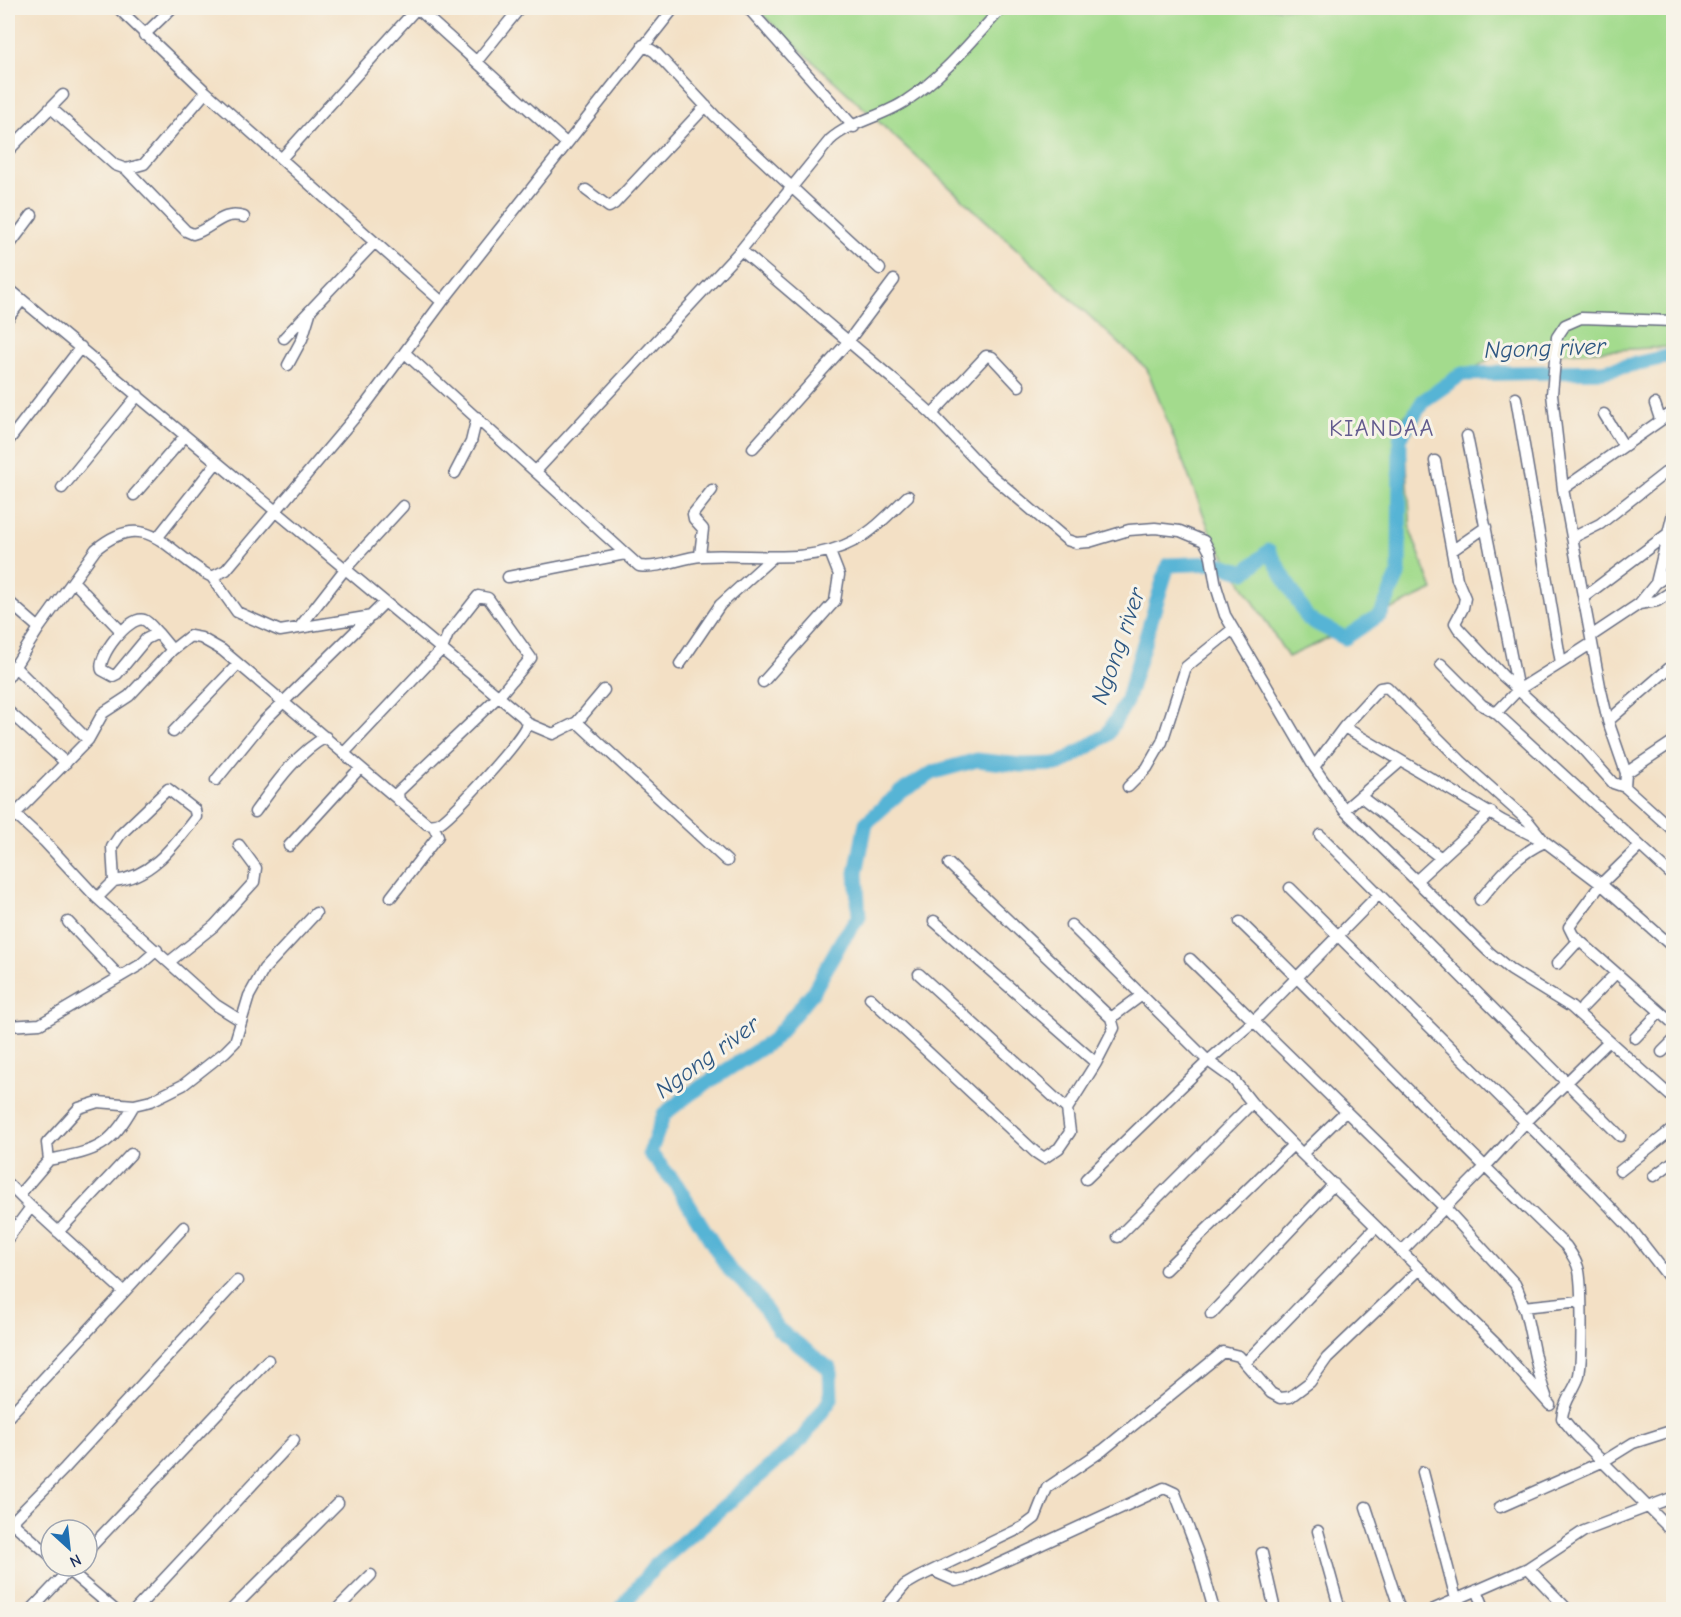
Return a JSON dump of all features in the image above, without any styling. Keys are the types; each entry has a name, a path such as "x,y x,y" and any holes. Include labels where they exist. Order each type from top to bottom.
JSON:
{"street":[{"path":"118,8 206,92 442,302"},
{"path":"144,35 172,8"},
{"path":"281,159 417,8 566,143"},
{"path":"477,61 520,8"},
{"path":"212,577 226,570 405,353 442,302 674,8"},
{"path":"748,8 854,128"},
{"path":"536,471 741,250 830,140 837,134 892,110 922,90 939,76 1002,8"},
{"path":"644,45 655,52 706,106 880,269"},
{"path":"126,169 144,164 206,92"},
{"path":"8,151 63,95"},
{"path":"586,190 603,205 609,207 614,204 706,106"},
{"path":"51,108 115,165 126,169 186,231 193,234 223,216 231,214 244,217"},
{"path":"8,247 32,216"},
{"path":"284,338 375,242"},
{"path":"741,250 932,414 985,470 1067,540 1076,543 1089,542 1129,530 1155,528 1180,531 1204,541 1210,552 1222,608 1314,767 1344,810 1418,879 1489,952 1511,970 1571,1007 1674,1099"},
{"path":"753,448 847,343 894,280"},
{"path":"8,288 442,649 527,723 553,734 577,722 604,690"},
{"path":"8,318 22,300"},
{"path":"288,365 302,339 311,310"},
{"path":"1625,787 1626,773 1608,720 1563,489 1552,393 1557,342 1565,325 1581,318 1674,321"},
{"path":"9,440 81,348"},
{"path":"405,353 639,566 645,567 700,555 773,557 830,552 857,540 908,496"},
{"path":"932,414 986,356 992,357 1019,386"},
{"path":"62,488 138,395"},
{"path":"1516,398 1561,663"},
{"path":"1655,405 1660,420"},
{"path":"1563,489 1674,411"},
{"path":"1604,414 1623,445"},
{"path":"455,473 471,442 477,417"},
{"path":"135,495 185,436"},
{"path":"1467,436 1518,690"},
{"path":"1435,461 1454,550 1457,579 1465,603 1455,623 1483,656 1581,747 1613,783 1619,787 1625,787 1671,824"},
{"path":"158,537 217,462"},
{"path":"1572,538 1600,524 1674,466"},
{"path":"700,555 703,529 694,519 693,514 712,490"},
{"path":"299,628 345,569 403,506"},
{"path":"1656,583 1674,509"},
{"path":"1454,550 1486,527"},
{"path":"1584,597 1670,532"},
{"path":"8,677 39,628 96,549 123,533 139,533 158,537 195,567 212,577 237,612 280,631 372,616"},
{"path":"763,682 835,601 839,575 830,552"},
{"path":"508,577 625,554"},
{"path":"680,664 720,605 773,557"},
{"path":"1496,713 1518,690 1592,640 1639,604 1656,583 1674,571"},
{"path":"73,581 121,631"},
{"path":"1639,604 1658,601 1674,590"},
{"path":"344,753 442,649 448,634 478,596 488,598 531,658 498,696 398,792 399,801"},
{"path":"8,601 39,628"},
{"path":"216,780 263,722 385,602"},
{"path":"158,633 146,639 113,676 100,666 108,649 121,631 131,622 141,619 158,633 172,650"},
{"path":"1128,787 1147,768 1162,742 1186,667 1233,629"},
{"path":"240,1020 216,1005 97,898 45,842 11,811 66,763 88,740 103,713 129,696 172,650 190,636 196,636 222,650 399,801 427,824 433,825 441,822 474,788 521,736 527,723"},
{"path":"173,732 238,664"},
{"path":"1441,664 1482,705 1496,713 1674,877"},
{"path":"1608,720 1674,664"},
{"path":"14,666 88,740"},
{"path":"1314,767 1344,727 1380,688 1389,688 1448,749 1528,821 1545,842"},
{"path":"8,711 66,763"},
{"path":"577,722 727,861"},
{"path":"1344,727 1521,831 1545,842 1601,884 1674,948"},
{"path":"255,812 282,777 314,744 326,737"},
{"path":"1626,773 1674,741"},
{"path":"1344,810 1401,761"},
{"path":"289,846 360,768"},
{"path":"97,898 114,881 136,878 148,871 196,817 195,810 171,790 165,790 120,835 112,847 114,881"},
{"path":"1360,796 1441,858"},
{"path":"1418,879 1491,812"},
{"path":"392,897 438,836 433,825"},
{"path":"1320,835 1620,1136"},
{"path":"1480,900 1507,868 1531,848 1545,842"},
{"path":"169,962 214,926 254,882 256,868 239,844"},
{"path":"1640,846 1601,884 1569,925 1570,930 1579,940 1674,1024"},
{"path":"870,998 1040,1156 1051,1155 1066,1140 1070,1132 1067,1109 1096,1063 1114,1028 1111,1018 949,864"},
{"path":"1290,888 1336,937 1632,1230 1674,1284"},
{"path":"1086,1179 1208,1061 1254,1021 1378,895"},
{"path":"49,1160 47,1143 79,1108 98,1102 134,1105 151,1101 183,1085 225,1052 235,1042 249,996 264,969 316,913"},
{"path":"934,921 1096,1063"},
{"path":"68,922 119,976"},
{"path":"1240,922 1388,1067 1484,1168 1566,1246 1579,1269 1580,1370 1565,1404 1563,1418"},
{"path":"1071,925 1208,1061 1233,1079 1252,1103 1293,1145 1497,1344 1563,1418 1576,1436 1604,1461 1646,1507 1674,1533"},
{"path":"1557,964 1579,940"},
{"path":"8,1026 40,1024 140,965 157,950"},
{"path":"1190,959 1446,1209 1515,1284 1523,1307 1531,1346 1550,1405"},
{"path":"1583,1008 1616,973"},
{"path":"919,974 1067,1109"},
{"path":"1111,1018 1142,995"},
{"path":"1635,1038 1660,1012"},
{"path":"1662,1052 1674,1040"},
{"path":"1402,1251 1446,1209 1525,1123 1609,1041"},
{"path":"1118,1237 1252,1103"},
{"path":"19,1195 49,1160 98,1148 112,1138 134,1105"},
{"path":"1302,1154 1346,1111"},
{"path":"1620,1172 1674,1128"},
{"path":"1165,1270 1293,1145"},
{"path":"58,1232 131,1154"},
{"path":"1654,1176 1674,1161"},
{"path":"8,1184 31,1208 124,1292"},
{"path":"1211,1314 1334,1184"},
{"path":"8,1238 31,1208"},
{"path":"8,1417 184,1227"},
{"path":"1245,1363 1376,1227"},
{"path":"884,1610 905,1586 917,1578 1023,1527 1035,1518 1047,1488 1103,1450 1223,1352 1235,1353 1270,1393 1280,1398 1290,1397 1310,1382 1327,1358 1419,1270"},
{"path":"39,1546 9,1522 65,1468 237,1281"},
{"path":"1523,1307 1581,1301"},
{"path":"99,1538 268,1360"},
{"path":"1500,1507 1604,1461 1633,1443 1674,1430"},
{"path":"135,1610 294,1440"},
{"path":"1423,1472 1456,1599"},
{"path":"938,1573 956,1581 966,1579 1164,1488 1175,1493 1198,1553 1214,1610"},
{"path":"1432,1610 1528,1568 1584,1531 1674,1497"},
{"path":"231,1610 338,1503"},
{"path":"1366,1507 1400,1610"},
{"path":"1318,1531 1340,1610"},
{"path":"1262,1553 1275,1610"},
{"path":"1528,1568 1568,1610"},
{"path":"336,1610 370,1575"},
{"path":"31,1610 59,1578"},
{"path":"79,1578 115,1610"},
{"path":"1477,1590 1485,1610"}],"green space":[{"path":"755,8 1673,8 1673,343 1667,347 1492,357 1404,416 1411,532 1433,590 1288,657 1211,534 1147,369"}],"waterway":[{"name":"Ngong river","path":"620,1610 654,1567 802,1439 831,1399 830,1369 778,1329 755,1294 728,1268 676,1184 650,1153 664,1114 690,1094 773,1040 813,992 842,940 859,917 856,873 866,823 899,793 934,772 977,760 1021,765 1060,764 1107,735 1126,702 1168,565 1215,563 1245,572 1269,551 1308,619 1345,638 1381,614 1399,573 1400,438 1423,401 1462,374 1604,371 1674,355"}],"district":[{"name":"KIANDAA","path":"1382,428"}]}
